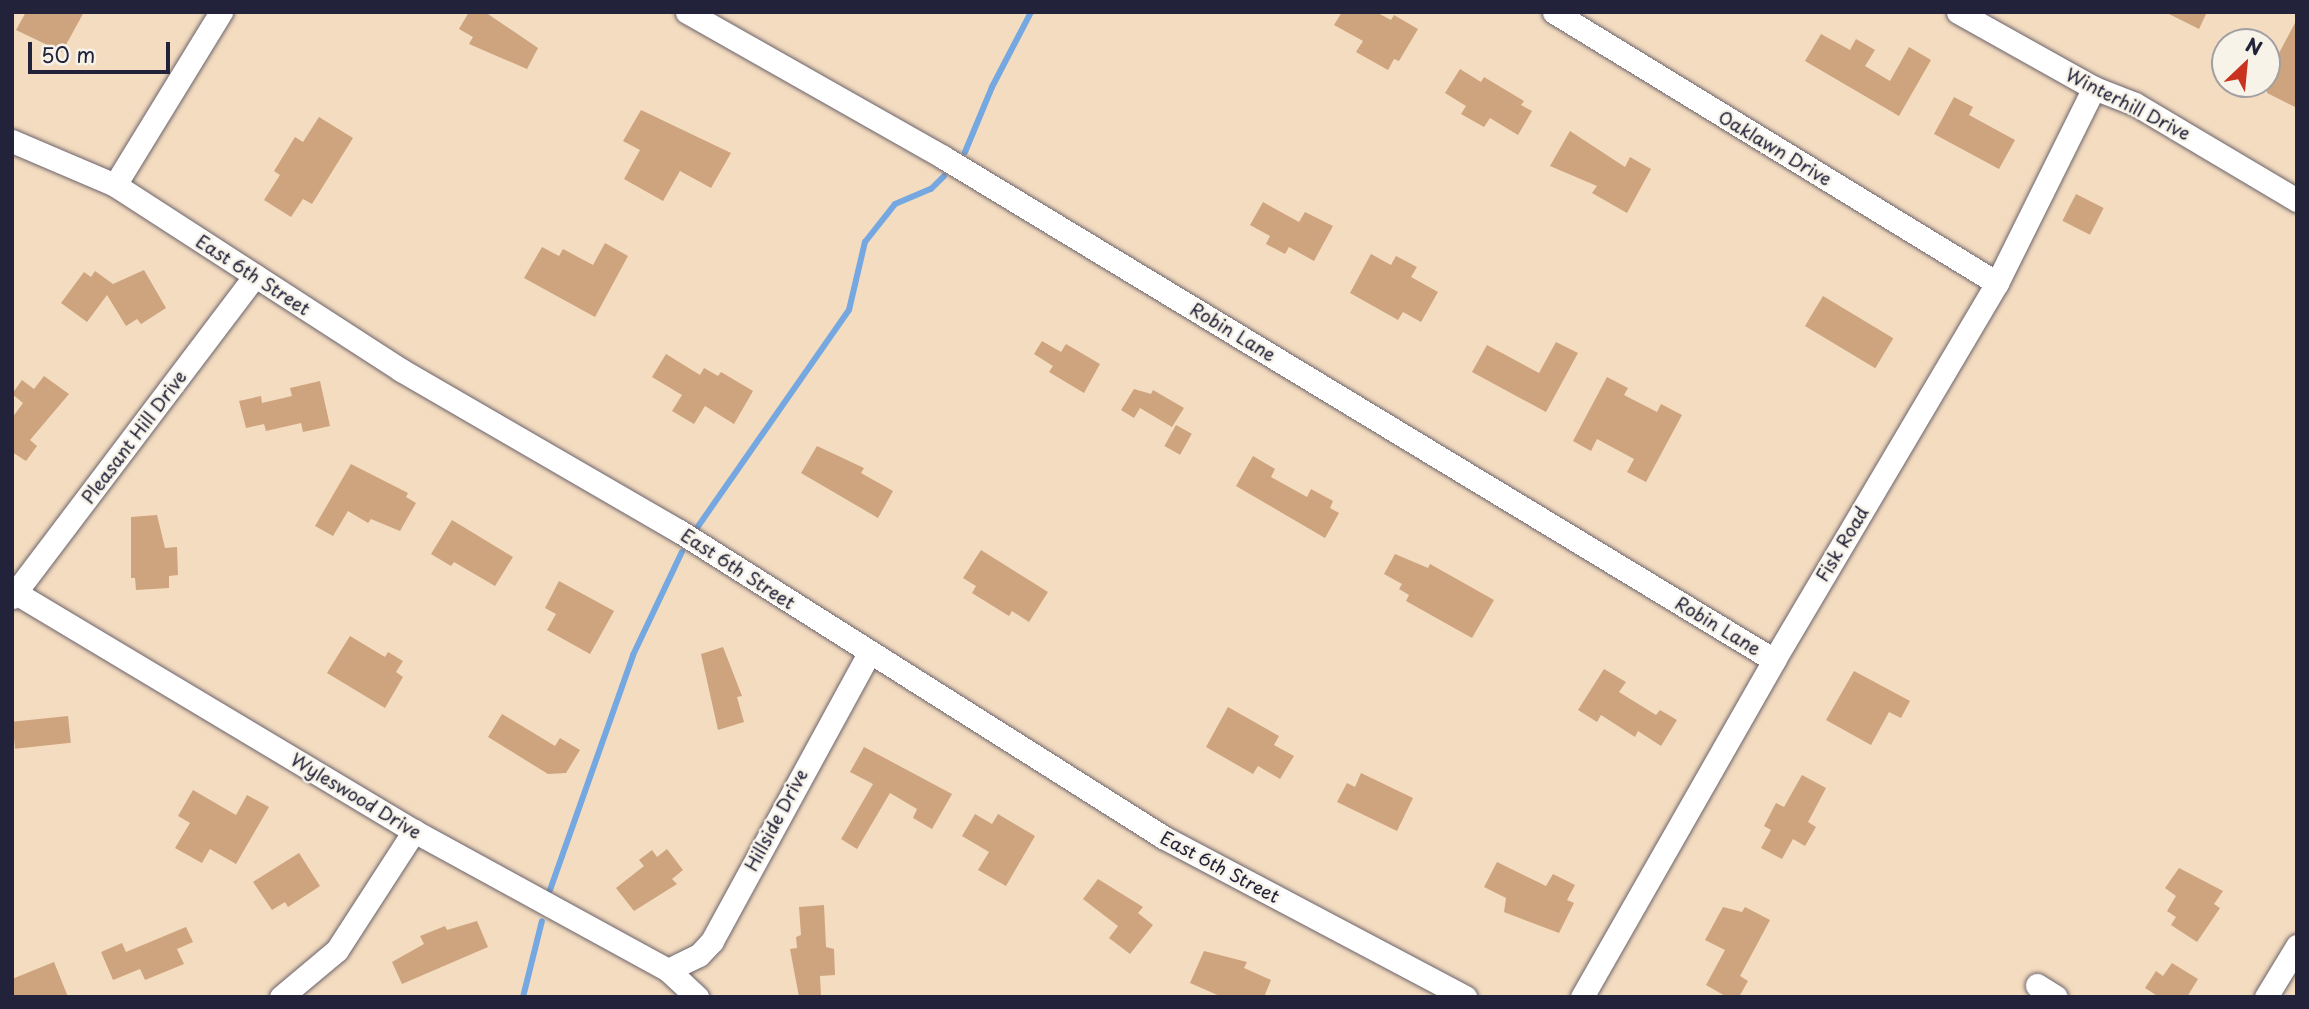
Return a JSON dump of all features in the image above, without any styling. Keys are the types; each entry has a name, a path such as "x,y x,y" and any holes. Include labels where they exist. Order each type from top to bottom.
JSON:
{"street":[{"path":"114,185 221,12"},
{"name":"Robin Lane","path":"687,12 954,164 1774,660"},
{"name":"Oaklawn Drive","path":"1554,12 1997,283"},
{"name":"Winterhill Drive","path":"1958,12 2094,88 2166,121 2293,190"},
{"name":"Fisk Road","path":"1582,997 1774,660 1997,283 2094,88"},
{"name":"East 6th Street","path":"12,141 114,185 401,370 680,531 1163,837 1465,997"},
{"name":"Pleasant Hill Drive","path":"14,595 255,276"},
{"name":"Wyleswood Drive","path":"14,595 414,831 668,970 698,997"},
{"name":"Hillside Drive","path":"668,970 699,955 712,942 869,653"},
{"path":"281,997 337,950 414,831"},
{"path":"2266,997 2297,946"}],"building":[{"path":"26,12 84,12 62,52 16,30"},
{"path":"469,12 485,12 538,48 527,69 469,44 473,37 459,29"},
{"path":"1342,12 1376,12 1391,20 1394,15 1418,29 1399,61 1394,59 1388,70 1356,52 1363,41 1334,25"},
{"path":"2165,12 2207,12 2199,29"},
{"path":"2297,19 2297,108 2277,98 2281,98 2281,49"},
{"path":"1821,34 1850,50 1856,39 1875,50 1865,66 1890,81 1909,47 1931,60 1899,116 1805,61"},
{"path":"1460,69 1481,82 1484,77 1524,101 1521,105 1532,111 1518,135 1490,118 1484,127 1461,114 1466,106 1445,93"},
{"path":"1954,97 1973,107 1969,115 2015,140 1999,169 1934,134"},
{"path":"641,110 731,153 711,188 680,171 663,201 624,179 640,150 623,141"},
{"path":"319,117 353,138 312,204 303,199 291,217 264,200 280,175 274,171 295,137 303,142"},
{"path":"1570,131 1625,167 1630,157 1651,169 1627,213 1592,193 1597,186 1550,166"},
{"path":"2076,194 2104,208 2090,235 2062,221"},
{"path":"1263,202 1299,222 1305,212 1333,226 1314,261 1289,247 1285,254 1266,244 1270,236 1250,225"},
{"path":"605,243 628,256 595,317 524,278 542,247 559,256 563,249 593,265"},
{"path":"1371,254 1391,265 1396,256 1417,267 1411,277 1438,292 1421,322 1403,312 1398,320 1350,293"},
{"path":"144,270 166,308 141,324 137,319 126,326 107,295 87,322 61,303 84,272 91,277 95,271 113,284"},
{"path":"1823,296 1893,338 1875,368 1805,326"},
{"path":"1042,341 1061,352 1066,344 1100,364 1084,393 1049,372 1053,366 1034,354"},
{"path":"1556,342 1578,353 1546,412 1472,372 1487,345 1539,373"},
{"path":"666,354 700,375 704,368 718,376 721,372 753,391 734,424 705,406 694,424 672,411 682,395 652,377"},
{"path":"44,376 69,394 30,440 37,446 26,461 12,452 12,418 23,403 12,394 22,380 34,389"},
{"path":"1607,377 1628,388 1624,395 1657,412 1661,404 1682,415 1646,482 1627,472 1634,459 1597,439 1591,451 1573,441"},
{"path":"320,381 330,426 303,432 301,423 266,431 264,424 246,428 239,401 261,396 262,403 292,396 290,388"},
{"path":"1134,389 1151,394 1153,390 1184,408 1172,427 1140,408 1134,418 1121,410"},
{"path":"1176,425 1192,434 1180,455 1164,446"},
{"path":"817,446 864,468 861,473 893,491 878,518 801,473"},
{"path":"1253,456 1275,469 1271,477 1307,497 1311,489 1333,501 1330,508 1339,513 1325,538 1236,486"},
{"path":"351,464 408,493 406,497 416,503 400,531 371,519 368,523 348,511 333,536 315,526"},
{"path":"157,515 165,548 177,547 178,575 169,576 169,588 136,590 135,578 131,578 131,517"},
{"path":"452,520 513,557 495,586 454,562 451,566 431,554"},
{"path":"981,550 1048,592 1029,622 1012,611 1009,616 972,593 976,586 963,578"},
{"path":"1395,554 1428,568 1430,564 1494,600 1472,638 1406,601 1409,595 1399,589 1402,584 1384,574"},
{"path":"559,581 614,611 590,654 547,630 556,614 545,608"},
{"path":"350,636 385,657 388,652 403,661 396,672 403,677 385,708 327,673"},
{"path":"723,647 742,696 737,697 744,722 718,730 701,654"},
{"path":"1604,669 1626,682 1619,692 1656,715 1660,710 1677,720 1661,746 1638,731 1635,737 1601,715 1597,722 1578,710"},
{"path":"1854,671 1910,701 1901,718 1889,712 1871,745 1826,720"},
{"path":"1228,707 1279,736 1274,745 1294,756 1280,779 1258,766 1253,774 1206,747"},
{"path":"502,714 555,746 560,738 580,750 566,773 548,774 488,737"},
{"path":"68,716 71,743 15,749 12,722"},
{"path":"864,747 952,794 932,829 913,818 917,809 890,793 857,849 841,839 873,784 850,772"},
{"path":"1361,773 1413,798 1397,831 1337,802 1347,783 1355,787"},
{"path":"1802,775 1826,788 1808,822 1816,827 1805,846 1793,839 1782,859 1761,848 1771,830 1764,826 1776,803 1784,807"},
{"path":"193,790 236,815 247,795 269,807 236,864 210,849 202,863 175,848 190,823 178,816"},
{"path":"975,814 992,824 998,814 1035,836 1006,886 978,870 989,852 962,836"},
{"path":"667,849 683,870 672,879 677,884 634,911 616,888 644,866 639,860 652,850 657,857"},
{"path":"299,853 320,886 288,907 285,902 272,910 253,882"},
{"path":"1497,862 1546,886 1553,874 1575,885 1567,900 1574,903 1559,933 1504,912 1506,898 1484,887"},
{"path":"2179,868 2223,891 2214,904 2220,908 2197,942 2171,925 2176,917 2167,911 2176,896 2165,888"},
{"path":"1098,879 1143,907 1138,913 1153,925 1130,954 1109,938 1118,926 1083,899"},
{"path":"824,905 826,947 834,949 835,975 820,976 821,996 799,997 790,949 797,948 796,937 801,935 799,907"},
{"path":"1723,907 1742,912 1745,907 1770,920 1740,976 1748,981 1739,997 1727,997 1706,985 1725,950 1705,940"},
{"path":"477,921 488,947 402,984 392,962 424,944 420,936 445,926 447,930"},
{"path":"186,927 193,942 177,949 184,964 145,980 140,969 113,980 101,952 122,943 126,952"},
{"path":"1204,951 1247,962 1244,968 1271,980 1264,997 1222,997 1190,983"},
{"path":"54,962 68,997 12,997 12,979"},
{"path":"2172,963 2198,979 2187,997 2159,997 2145,988 2156,971 2163,976"}],"waterway":[{"path":"965,152 992,87 1031,12"},
{"path":"692,535 849,310 865,242 895,204 931,189 944,176"},
{"path":"550,890 633,655 682,552"},
{"path":"523,997 542,921"}]}
